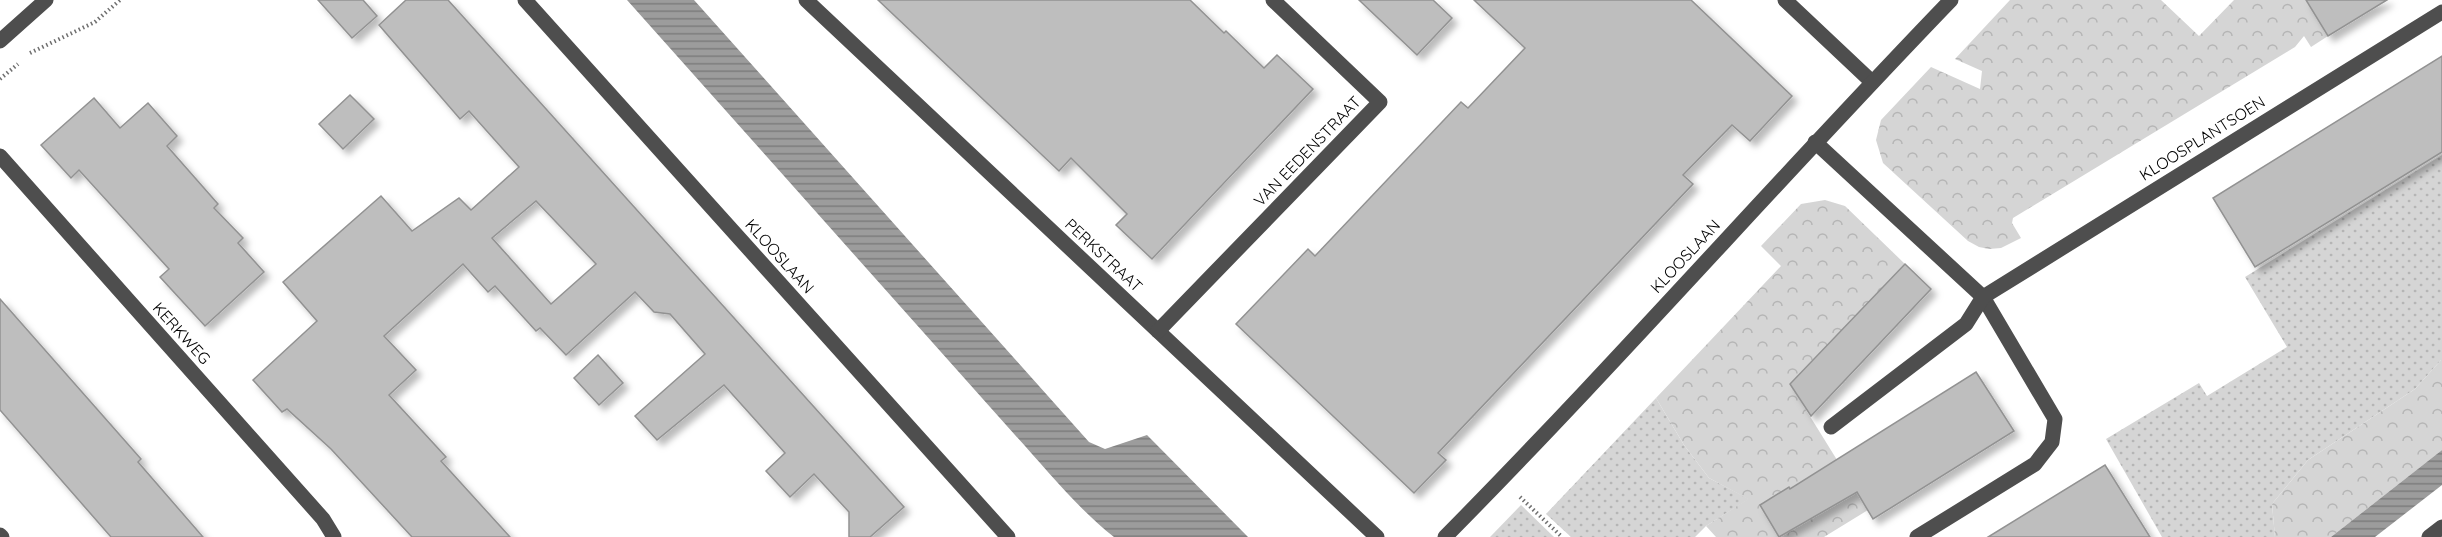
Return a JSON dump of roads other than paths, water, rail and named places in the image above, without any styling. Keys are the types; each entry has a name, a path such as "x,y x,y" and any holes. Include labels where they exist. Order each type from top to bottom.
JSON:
{"street":[{"path":"0,41 46,0"},
{"name":"KLOOSLAAN","path":"525,0 1008,537"},
{"name":"PERKSTRAAT","path":"806,0 1377,537"},
{"name":"VAN EEDENSTRAAT","path":"1158,331 1380,102 1273,0"},
{"path":"1785,0 1872,82"},
{"name":"KLOOSLAAN","path":"1445,537 1502,480 1815,142 1951,0"},
{"name":"KLOOSPLANTSOEN","path":"1983,297 2442,12"},
{"path":"1815,142 1983,297 2055,418 2052,442 2035,464 1917,537"},
{"name":"KERKWEG","path":"0,156 323,519 334,537"},
{"path":"1831,427 1966,324 1983,297"},
{"path":"2428,537 2442,526"}]}
